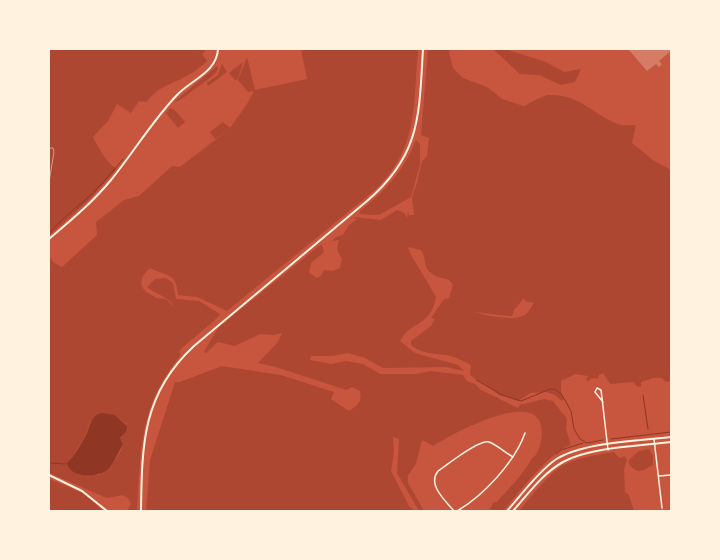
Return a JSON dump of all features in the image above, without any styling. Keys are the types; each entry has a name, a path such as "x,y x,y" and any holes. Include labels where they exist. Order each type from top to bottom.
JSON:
{"main road":[{"path":"49,239 88,205 107,185 174,97 212,66 216,60 218,49"},
{"path":"141,511 145,436 154,404 167,378 180,360 194,346 374,195 394,175 407,154 416,127 423,49"},
{"path":"507,511 555,461 579,450 671,437"},
{"path":"513,511 546,476 563,462 584,454 671,442"},
{"path":"49,475 82,490 107,511"}],"street":[{"path":"603,402 595,392 597,388 601,390 603,402 608,450"},
{"path":"457,511 477,498 513,458 525,433"},
{"path":"654,439 662,508"},
{"path":"454,511 435,486 434,478 438,471 483,442 491,444 513,458"},
{"path":"658,476 671,475"}],"path":[{"path":"49,148 52,148 54,152 49,182"}],"shaded area":[{"path":"49,49 207,49 202,54 207,61 190,74 158,90 146,102 139,101 131,113 117,104 108,121 93,137 106,159 117,169 90,199 49,236"},
{"path":"301,49 418,49 414,107 407,142 400,158 375,190 227,311 197,297 178,295 175,282 166,274 150,268 144,274 142,279 142,287 146,292 157,298 166,299 175,307 166,298 147,287 155,279 166,278 173,283 176,299 199,301 220,314 181,349 179,352 181,355 167,374 157,392 145,429 137,511 127,511 131,504 128,498 123,495 107,498 49,473 49,256 54,263 62,267 97,235 96,222 124,200 139,196 172,166 180,167 228,130 215,139 210,132 223,122 230,128 247,104 254,91 248,92 238,80 247,57 255,90 307,79","holes":["99,414 115,415 126,424 126,432 120,439 123,442 118,456 107,469 99,475 74,472 71,470 69,461 85,437 90,422"]},
{"path":"428,49 451,49 449,52 453,68 463,78 487,87 502,99 524,106 544,96 561,96 578,101 618,124 636,125 632,143 653,160 671,170 671,381 666,382 662,378 653,378 641,382 641,387 636,386 634,382 610,384 603,373 599,375 597,379 592,378 588,381 586,380 588,376 575,374 561,381 561,391 564,399 562,401 555,395 546,392 530,393 518,401 498,394 470,375 471,365 451,356 420,351 411,345 411,341 431,326 435,319 431,318 444,299 449,298 453,285 449,280 437,276 427,269 421,250 408,247 436,297 433,307 425,319 404,334 400,341 415,353 458,365 464,371 445,367 383,368 365,358 348,353 332,356 311,356 310,360 331,364 346,361 363,364 380,374 416,374 431,371 463,375 467,381 475,384 481,390 518,408 520,405 544,399 553,401 567,419 566,429 571,445 563,448 545,463 503,511 489,511 493,503 497,502 515,482 537,454 541,443 541,426 535,416 524,412 508,413 491,418 456,433 433,446 422,440 416,464 408,475 408,483 424,511 419,511 397,473 399,439 393,437 394,451 391,471 409,506 415,511 146,511 150,460 175,382 180,382 222,366 281,375 334,392 331,399 349,411 359,403 360,391 352,387 346,390 276,367 258,363 278,342 282,333 274,335 260,334 235,346 218,342 206,353 204,352 218,328 320,245 322,245 324,252 311,263 309,273 317,278 321,276 324,270 333,271 340,268 342,258 338,249 339,240 332,241 336,237 343,235 349,225 357,219 353,218 354,217 381,220 397,210 404,213 407,218 408,212 409,215 414,215 412,197 422,161 427,156 429,138 421,135","holes":["524,298 525,301 534,303 527,313 516,318 501,318 475,312 512,316 514,310"]},
{"path":"493,49 505,49 546,62 564,72 581,69 575,82 561,85 539,75 520,74"},
{"path":"243,62 238,79 235,80 229,73"},
{"path":"222,64 227,72 208,86 207,83 218,75"},
{"path":"217,66 218,69 215,74 180,100 174,102"},
{"path":"170,108 175,110 185,122 178,128 166,113"},
{"path":"416,140 420,144 420,164 411,197 379,215 359,214 360,211 386,188 400,171"},
{"path":"102,413 115,415 127,426 126,432 120,438 123,444 109,468 102,473 84,475 73,472 67,463 84,439 92,420 98,414"},
{"path":"649,449 653,456 653,465 640,471 635,470 629,464 629,460 639,451"},
{"path":"614,452 619,458 625,456 627,460 624,469 625,492 629,495 634,511 519,511 545,481 562,466 581,458"},
{"path":"49,479 83,493 103,511 49,511"}],"building":[{"path":"671,49 671,51 659,61 662,64 659,67 656,64 647,71 629,50"}],"waterway":[{"path":"49,233 94,192 123,159"},
{"path":"476,380 499,393"},
{"path":"499,394 521,401 550,389 556,390 562,395 571,411 574,429 580,439 587,443 603,440"},
{"path":"643,395 648,429"},
{"path":"611,439 671,432"},
{"path":"556,454 561,450 583,443"},
{"path":"49,463 66,464"}]}
